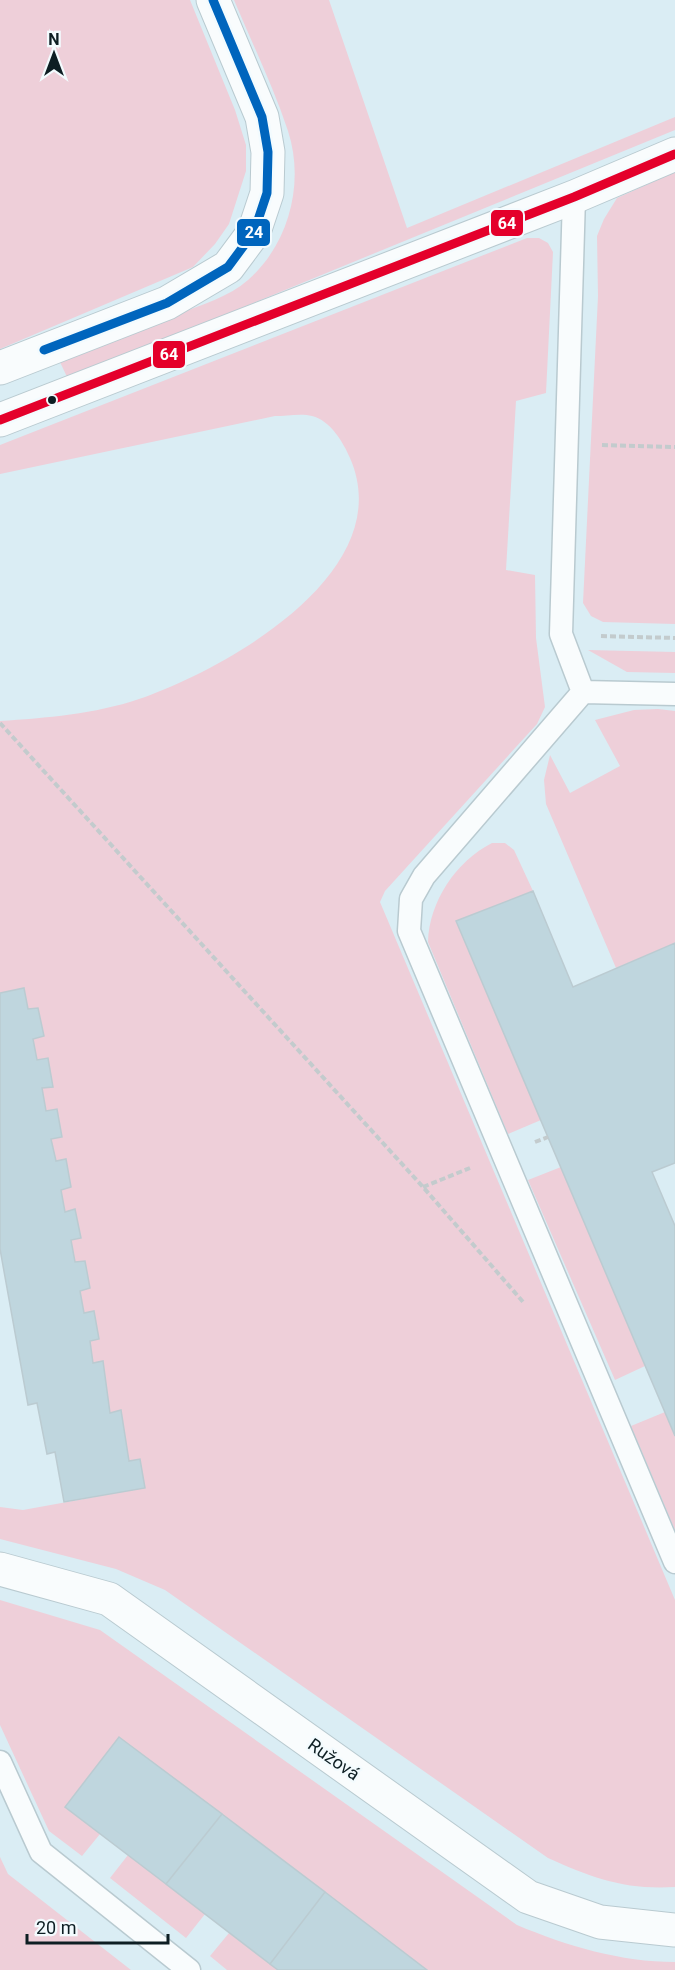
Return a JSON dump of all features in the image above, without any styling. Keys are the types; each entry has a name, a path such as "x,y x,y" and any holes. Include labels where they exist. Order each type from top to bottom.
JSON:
{"street":[{"path":"0,368 167,303 228,267 254,232 267,193 268,152 262,117 213,0"},
{"path":"0,420 574,197 675,154"},
{"name":"Ružová","path":"0,1569 109,1599 528,1897 600,1922 675,1930"}],"lane":[{"path":"574,197 573,293 565,444 561,634 583,692"},
{"path":"583,692 675,694"},
{"path":"583,692 424,876 411,899 409,931 675,1563"},
{"path":"0,1762 41,1852 189,1970"}],"path":[{"path":"565,444 675,447"},
{"path":"561,634 675,638"},
{"path":"0,723 423,1187 525,1305"}],"shaded area":[{"path":"0,0 190,0 235,110 246,145 246,171 229,224 215,244 193,267 0,349"},
{"path":"234,0 329,0 407,228 675,117 675,130 68,379 60,362 214,300 240,286 262,265 274,249 283,231 294,192 293,151 276,98"},
{"path":"675,172 675,624 603,622 591,616 583,603 598,296 597,236 617,198"},
{"path":"527,238 539,238 548,243 553,252 546,393 516,401 506,570 535,575 536,638 545,707 537,724 385,891 380,902 675,1600 675,1887 640,1887 609,1881 548,1858 165,1590 116,1569 0,1539 0,1507 23,1510 144,1488 140,1459 129,1461 121,1411 110,1413 103,1362 93,1363 90,1341 99,1339 94,1311 84,1313 80,1291 85,1261 75,1262 71,1240 81,1238 75,1210 65,1212 61,1190 71,1187 66,1159 56,1161 51,1139 62,1137 57,1109 46,1111 42,1088 52,1087 47,1058 37,1060 33,1039 38,1008 28,1009 24,988 0,993 0,721 88,712 139,699 216,665 257,640 296,610 328,576 350,540 359,500 350,458 344,445 325,422 308,415 275,416 0,474 0,445"},
{"path":"588,650 675,652 675,673 627,672"},
{"path":"634,710 675,711 675,943 616,968 546,804 544,780 550,755 570,793 620,766 595,720"},
{"path":"492,843 505,843 514,850 533,891 541,1120 508,1134 428,942 433,912 447,884 467,860"},
{"path":"561,1167 645,1366 615,1380 528,1180"},
{"path":"665,1412 675,1436 675,1530 631,1426"},
{"path":"0,1600 100,1630 517,1925 555,1940 614,1956 675,1962 675,1970 427,1970 325,1892 66,1807 100,1834 82,1856 49,1831 0,1725"},
{"path":"128,1855 205,1914 186,1938 110,1878"},
{"path":"0,1857 8,1874 131,1970 0,1970"},
{"path":"229,1933 278,1970 227,1970 210,1956"}],"building":[{"path":"533,891 573,987 675,943 675,1163 652,1172 675,1226 675,1436 456,921"},
{"path":"24,988 28,1009 38,1008 44,1036 33,1039 37,1060 48,1058 53,1087 42,1088 46,1111 57,1109 62,1137 51,1139 56,1161 66,1159 71,1187 61,1190 65,1212 75,1209 81,1238 71,1240 75,1262 85,1261 90,1288 80,1291 84,1313 94,1311 99,1339 90,1341 93,1363 103,1361 110,1413 121,1410 129,1461 140,1459 145,1488 64,1502 55,1452 47,1454 37,1403 28,1405 0,1249 0,993"},
{"path":"119,1737 222,1814 166,1884 65,1807"},
{"path":"222,1814 325,1892 270,1964 166,1884"},
{"path":"325,1892 427,1970 278,1970 270,1964"}],"transit line":[{"name":"24","path":"44,350 167,303 228,267 254,232 267,193 268,152 262,117 213,0"},
{"name":"64","path":"0,420 574,197 675,154"}]}
